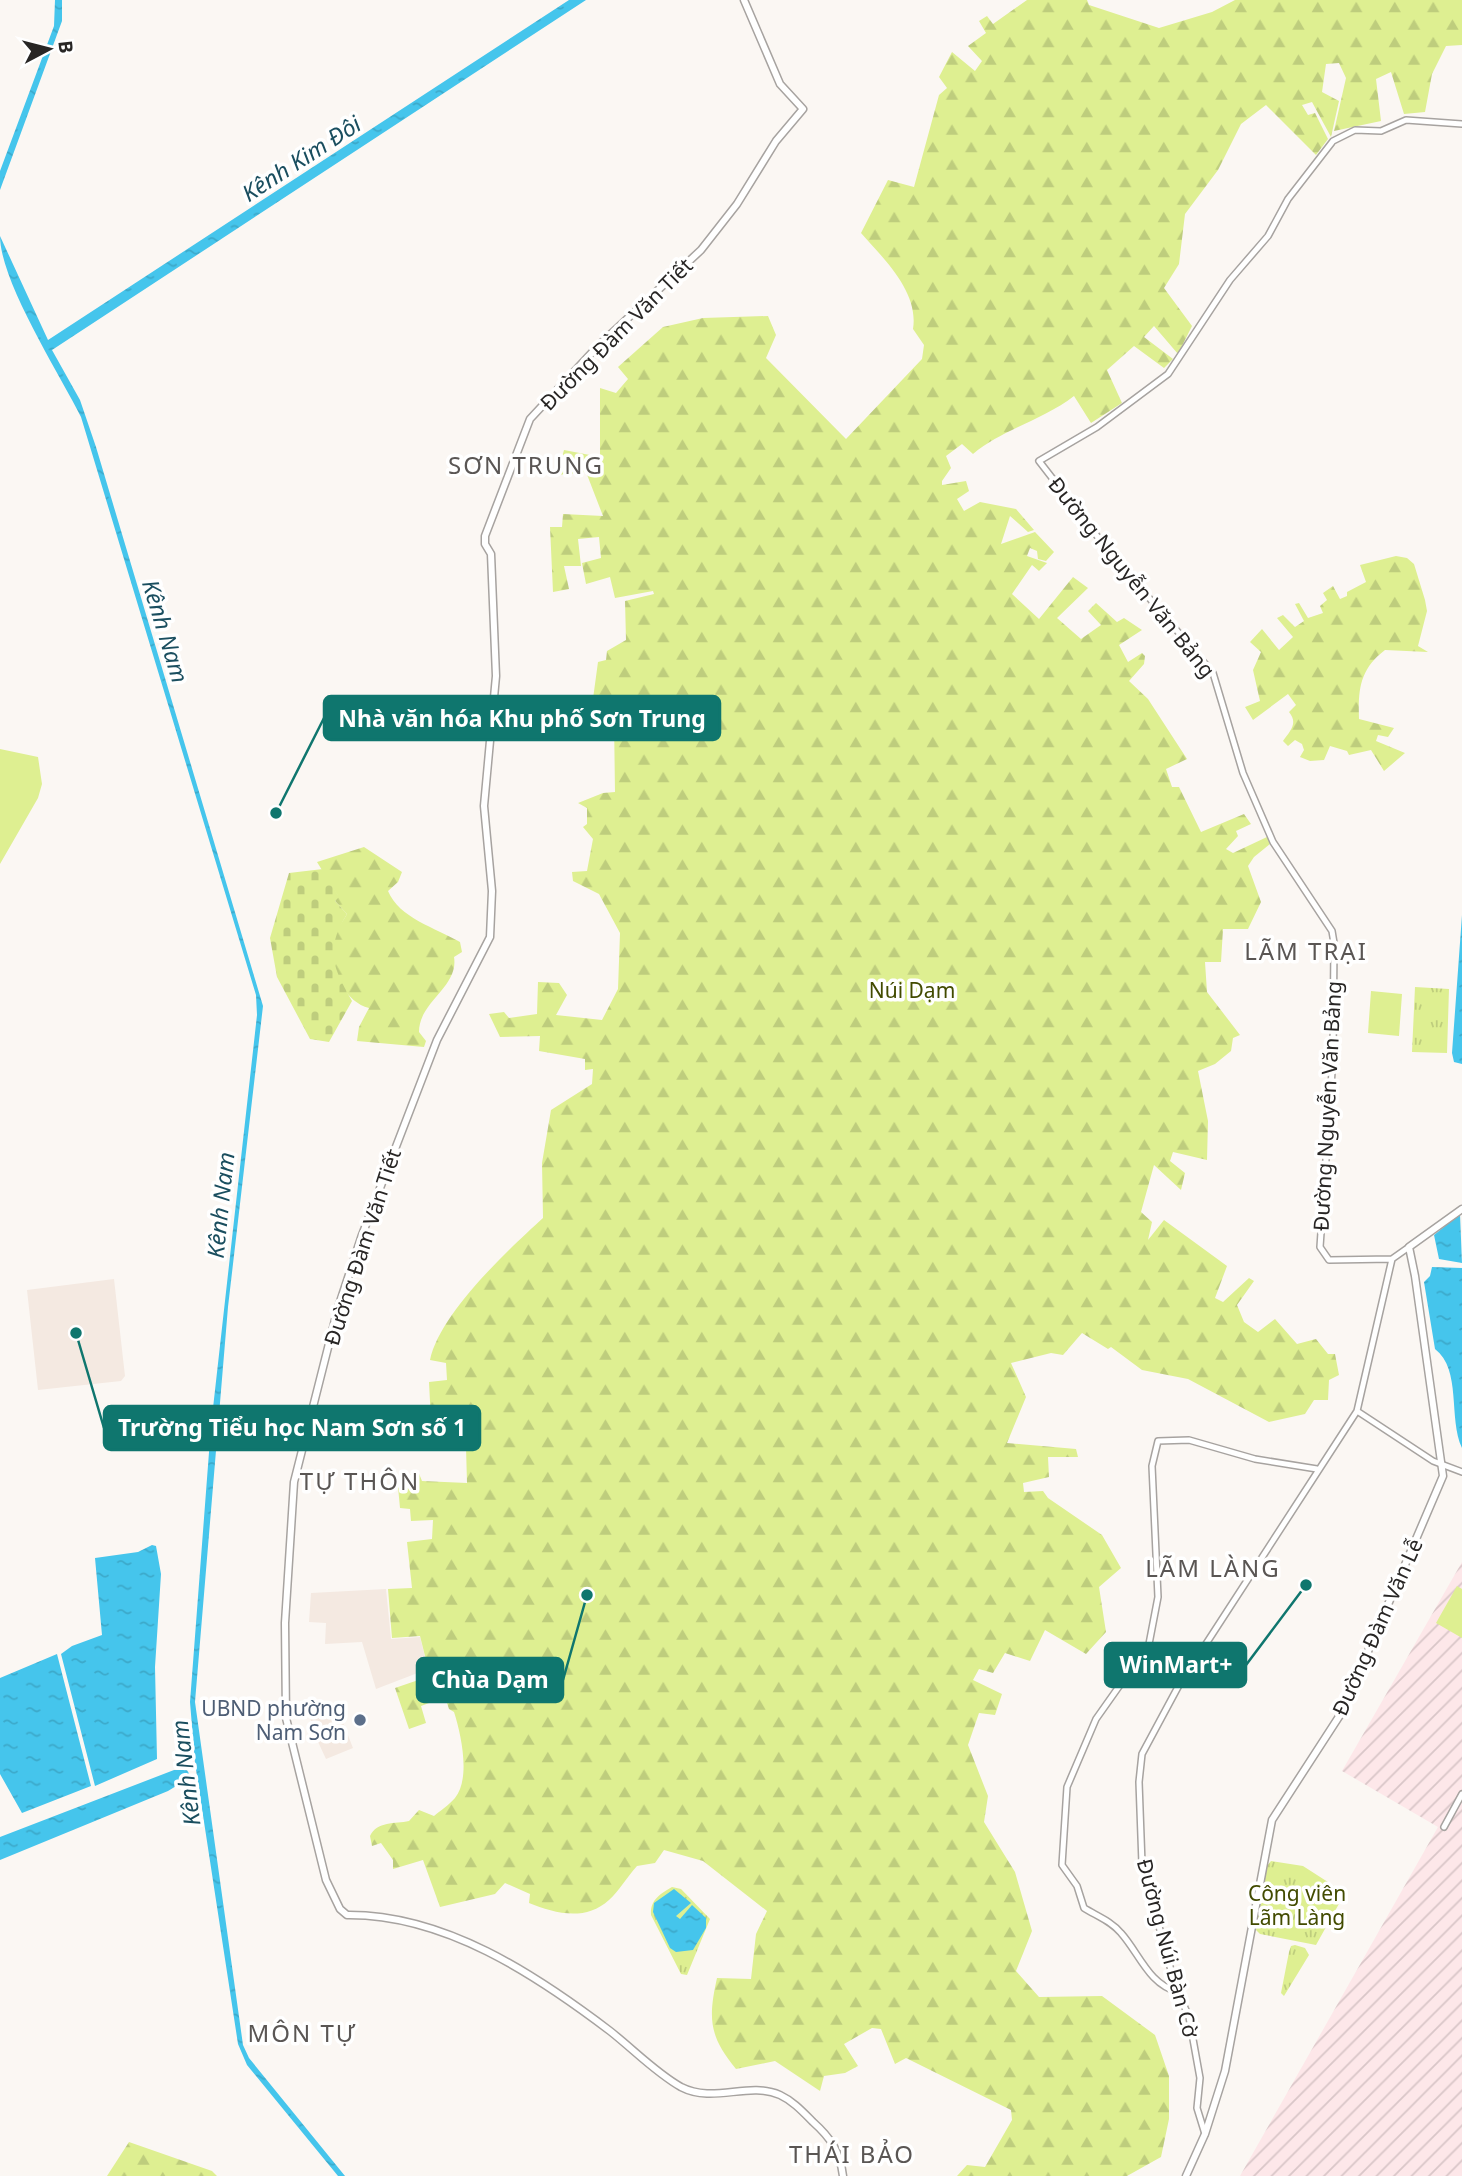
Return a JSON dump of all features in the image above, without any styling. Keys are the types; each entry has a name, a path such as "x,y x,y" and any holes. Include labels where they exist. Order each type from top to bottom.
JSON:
{"main road":[{"name":"Đường Đàm Văn Tiết","path":"744,0 780,84 803,109 781,134 737,204 701,250 598,346 530,419 485,536 485,544 491,554 496,676 484,806 492,891 490,937 443,1026 401,1128 338,1308 294,1482 285,1623 286,1718 326,1880 340,1909 347,1915 410,1920 476,1947 582,2009 682,2087 703,2095 741,2090 778,2094 796,2105 834,2143 843,2176"},
{"path":"1409,1247 1462,1209"},
{"name":"Đường Đàm Văn Lễ","path":"1186,2176 1205,2134 1225,2071 1272,1820 1342,1712 1443,1476 1409,1247"}],"street":[{"name":"Đường Nguyễn Văn Bảng","path":"1392,1259 1329,1260 1323,1256 1320,1247 1333,1057 1332,931 1273,842 1243,773 1213,673 1104,545 1039,461 1097,427 1167,374 1230,280 1268,236 1288,199 1333,141 1355,130 1381,131 1406,120 1462,124"},
{"path":"1392,1259 1409,1247"},
{"name":"Đường Núi Bàn Cờ","path":"1205,2134 1197,2108 1200,2078 1191,2031 1142,1864 1139,1782 1142,1754 1178,1687 1357,1411 1392,1259"},
{"path":"1357,1411 1443,1466 1462,1472"},
{"path":"1178,1992 1166,1989 1121,1933 1108,1921 1084,1908 1077,1886 1062,1865 1065,1806 1078,1757 1096,1719 1149,1644 1158,1597 1152,1466 1158,1441 1189,1440 1243,1456 1317,1469"},
{"path":"1444,1827 1462,1794"}],"shaded area":[{"path":"114,1279 125,1376 121,1381 38,1390 27,1290"},
{"path":"1462,1562 1462,2176 1240,2176 1438,1827 1342,1771"},
{"path":"386,1589 391,1639 420,1637 428,1669 376,1689 362,1642 325,1644 326,1623 309,1622 311,1593"},
{"path":"335,1702 353,1748 326,1759 313,1731 309,1710"}],"green space":[{"name":"Núi Dạm","path":"1027,0 1087,0 1089,5 1159,28 1212,12 1235,0 1462,0 1462,45 1446,46 1432,74 1425,112 1404,114 1391,72 1376,79 1381,121 1334,131 1346,78 1339,63 1326,64 1322,92 1339,101 1331,137 1312,102 1302,105 1308,115 1315,113 1328,139 1316,155 1266,105 1241,124 1218,170 1185,214 1179,264 1164,288 1192,326 1178,354 1154,326 1144,337 1173,359 1164,368 1134,346 1107,370 1122,403 1091,423 1074,396 973,454 962,444 946,456 951,468 942,481 942,485 966,481 969,491 957,499 964,511 980,502 1016,509 1034,530 1028,532 1010,516 1001,544 1035,532 1054,552 1046,561 1038,559 1037,551 1030,548 1027,556 1047,563 1039,571 1032,565 1012,594 1039,619 1073,577 1088,588 1057,618 1081,639 1101,625 1088,611 1096,603 1117,622 1124,618 1142,630 1119,645 1128,662 1142,653 1145,656 1144,664 1129,681 1148,699 1187,759 1166,769 1172,787 1179,787 1201,832 1244,814 1251,824 1236,831 1238,836 1226,849 1233,853 1267,837 1270,844 1254,857 1248,866 1261,902 1248,929 1223,929 1221,962 1205,962 1207,992 1240,1035 1233,1038 1231,1051 1215,1064 1198,1071 1208,1121 1207,1160 1173,1152 1170,1161 1185,1173 1181,1190 1154,1165 1141,1212 1152,1222 1148,1240 1164,1220 1227,1266 1215,1298 1223,1302 1249,1278 1254,1281 1237,1305 1244,1322 1258,1332 1275,1319 1297,1344 1316,1339 1328,1354 1335,1354 1339,1375 1329,1380 1328,1400 1314,1400 1305,1414 1269,1422 1188,1379 1142,1370 1111,1347 1108,1349 1082,1333 1063,1355 1051,1353 1011,1363 1026,1397 1007,1443 1076,1449 1078,1457 1048,1457 1049,1477 1023,1483 1024,1492 1043,1491 1048,1498 1102,1535 1121,1568 1099,1587 1106,1632 1086,1654 1045,1630 1030,1661 1005,1653 993,1673 979,1669 973,1680 1002,1694 995,1715 979,1713 968,1745 988,1796 984,1822 1015,1872 1032,1931 1016,1971 1039,1997 1102,1996 1155,2035 1169,2076 1169,2119 1161,2157 1127,2176 957,2176 967,2165 985,2167 1012,2120 1011,2110 906,2058 895,2064 881,2029 872,2028 844,2044 858,2066 845,2073 824,2076 820,2091 775,2061 736,2069 716,2037 712,2016 714,1992 717,1978 751,1979 756,1934 767,1911 703,1861 664,1850 655,1863 637,1866 600,1907 580,1913 559,1912 529,1903 530,1894 505,1883 495,1894 440,1907 423,1860 393,1869 393,1860 381,1843 372,1846 370,1836 382,1825 409,1821 419,1810 434,1816 455,1798 463,1779 459,1732 454,1712 449,1709 445,1697 421,1706 426,1723 409,1729 395,1688 430,1676 420,1636 392,1638 388,1589 412,1588 407,1542 432,1539 433,1520 411,1521 410,1509 400,1508 398,1487 413,1472 418,1471 422,1481 467,1483 466,1447 432,1441 429,1382 447,1380 446,1363 430,1360 436,1342 461,1303 494,1265 543,1218 542,1163 551,1110 592,1084 593,1069 585,1070 585,1059 539,1051 540,1036 500,1037 489,1014 504,1012 509,1018 537,1014 538,982 559,983 567,995 556,1015 602,1020 618,989 620,933 599,894 573,881 572,872 587,871 593,839 583,827 587,824 587,808 578,803 603,793 615,792 614,720 639,726 639,714 628,712 630,697 616,695 613,713 592,706 598,662 606,660 607,651 626,640 625,601 654,594 653,591 615,598 610,577 586,584 582,563 601,558 599,537 578,539 581,566 564,566 569,589 553,592 550,527 562,527 563,514 603,516 586,472 557,475 564,450 595,456 600,464 600,388 616,393 628,379 618,367 663,327 703,318 768,316 776,335 766,358 846,439 922,359 924,345 913,329 911,302 905,289 889,265 861,233 888,180 914,187 939,95 947,88 939,77 952,52 975,71 982,61 968,46 986,33 979,21 987,16 993,24"},
{"path":"1396,556 1407,558 1414,564 1427,611 1418,646 1428,652 1385,650 1377,657 1362,680 1359,719 1394,728 1388,737 1378,735 1376,741 1405,753 1384,771 1371,750 1349,755 1347,751 1330,746 1324,760 1310,761 1300,757 1304,750 1302,744 1295,740 1288,746 1283,741 1293,723 1289,712 1296,705 1288,694 1253,720 1245,707 1260,701 1253,670 1261,652 1250,642 1262,629 1279,650 1293,637 1277,618 1283,615 1295,627 1304,621 1295,604 1299,603 1308,618 1323,613 1320,606 1327,600 1323,593 1333,586 1340,599 1347,596 1347,592 1366,582 1360,565"},
{"path":"0,749 38,757 42,784 38,798 0,864"},
{"path":"364,847 402,872 398,882 388,891 401,908 419,921 460,942 462,952 454,957 451,977 425,1011 421,1021 419,1032 426,1041 424,1047 357,1041 359,1027 369,1008 360,1005 346,992 336,974 332,944 347,914 335,901 338,896 317,862"},
{"path":"323,869 339,897 335,901 347,914 336,938 334,958 340,978 352,1001 329,1042 310,1039 277,977 270,938 289,873"},
{"path":"1415,987 1449,989 1447,1053 1412,1052"},
{"path":"1371,991 1402,994 1399,1036 1368,1033"},
{"path":"1457,1586 1462,1589 1462,1638 1436,1623"},
{"name":"Công viên Lãm Làng","path":"1271,1861 1303,1866 1345,1893 1316,1945 1260,1934 1256,1930 1267,1866"},
{"path":"672,1887 681,1889 710,1919 687,1975 681,1974 651,1915 654,1901"},
{"path":"1291,1946 1305,1948 1309,1955 1284,1996 1281,1993 1289,1952"},
{"path":"129,2142 212,2171 217,2176 107,2176"}],"water":[{"path":"55,0 62,0 62,21 0,190 0,171 54,26"},
{"name":"Kênh Nam","path":"569,0 586,0 52,350 80,400 96,447 263,1006 228,1307 195,1702 243,2045 249,2058 345,2176 338,2176 247,2065 238,2044 195,1763 190,1702 211,1426 257,1015 256,995 81,417 20,301 3,255 0,236 48,340"},
{"path":"1462,915 1462,1064 1454,1062 1452,1053"},
{"path":"1460,1214 1462,1263 1439,1259 1434,1235"},
{"path":"1432,1267 1462,1268 1462,1448 1449,1369 1435,1349 1424,1282 1430,1276"},
{"path":"152,1545 156,1546 161,1574 155,1667 157,1759 95,1786 61,1654 72,1646 102,1635 95,1558 138,1552"},
{"path":"57,1654 91,1786 22,1813 0,1774 0,1678"},
{"path":"174,1770 187,1770 191,1777 168,1791 0,1860 0,1837"},
{"path":"674,1889 691,1903 676,1916 680,1919 692,1905 706,1918 706,1928 693,1950 676,1952 670,1948 653,1912 654,1903"}],"place":[{"name":"Nhà văn hóa Khu phố Sơn Trung","path":"276,813"},
{"name":"Trường Tiểu học Nam Sơn số 1","path":"76,1333"},
{"name":"WinMart+","path":"1306,1585"},
{"name":"Chùa Dạm","path":"587,1595"},
{"name":"UBND phường Nam Sơn","path":"360,1720"}],"district":[{"name":"SƠN TRUNG","path":"526,464"},
{"name":"LÃM TRẠI","path":"1306,950"},
{"name":"TỰ THÔN","path":"360,1480"},
{"name":"LÃM LÀNG","path":"1213,1567"},
{"name":"MÔN TỰ","path":"302,2032"},
{"name":"THÁI BẢO","path":"852,2153"}],"water label":[{"name":"Kênh Kim Đôi","path":"301,158"}]}
